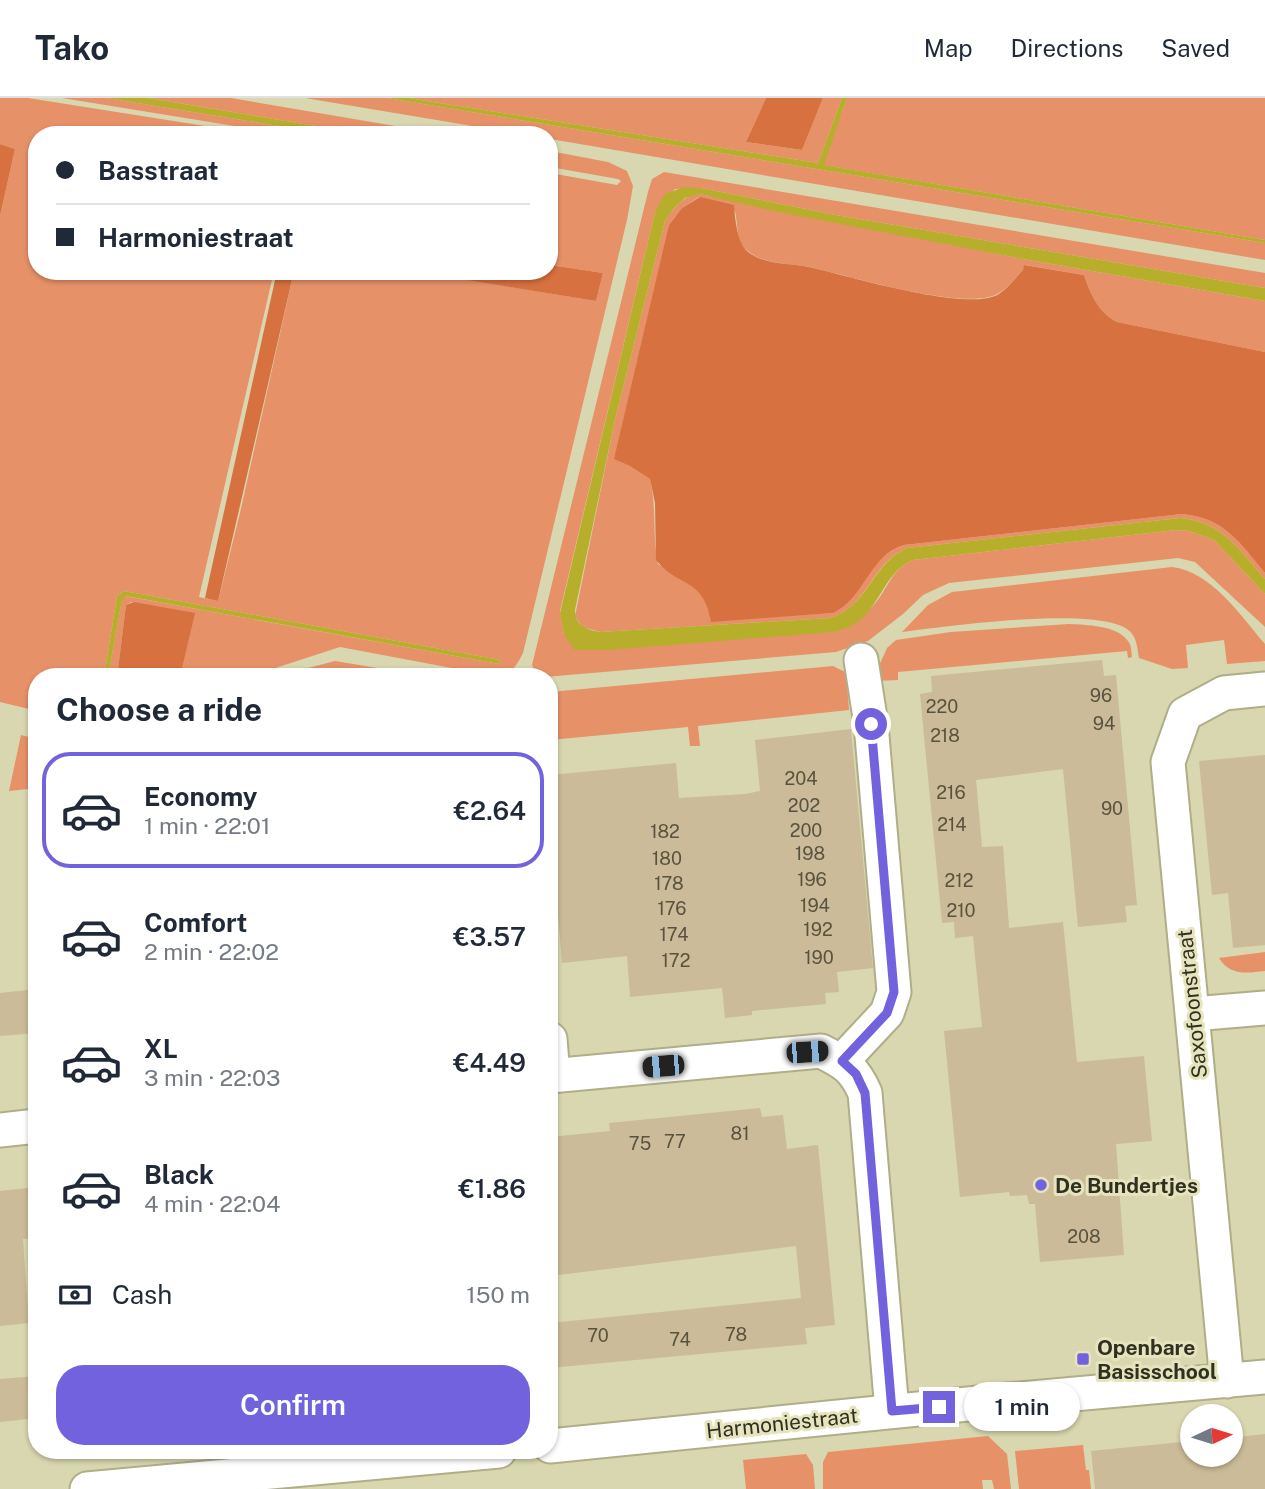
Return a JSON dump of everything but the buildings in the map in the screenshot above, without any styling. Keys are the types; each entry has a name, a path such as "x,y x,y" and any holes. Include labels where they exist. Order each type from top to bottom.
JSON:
{"street":[{"path":"842,1061 887,1013 894,992 871,724 861,660"},
{"name":"Saxofoonstraat","path":"1227,1381 1168,762 1185,714 1224,693 1265,689"},
{"path":"1193,1014 1265,1008"},
{"path":"558,1075 821,1051 842,1061 856,1074 865,1093 892,1411"},
{"path":"0,1130 28,1127"},
{"name":"Harmoniestraat","path":"558,1445 1265,1377"},
{"path":"87,1489 388,1475 462,1459"}],"shaded area":[{"path":"0,98 28,98 205,126 28,126 28,280 272,280 199,597 218,601 292,280 469,280 596,301 603,273 558,266 558,174 617,185 621,181 558,168 558,153 608,162 627,171 633,186 627,220 523,653 513,668 452,668 340,647 276,668 182,668 194,614 132,602 126,605 118,668 110,668 122,599 125,596 499,664 500,660 124,591 117,596 105,668 28,668 28,709 0,702 0,216 15,149 0,144"},
{"path":"62,98 106,98 279,126 235,126"},
{"path":"106,98 148,98 316,126 279,126"},
{"path":"148,98 231,98 395,126 316,126"},
{"path":"305,98 387,98 557,126 472,126"},
{"path":"387,98 408,98 818,163 842,98 847,98 824,165 1265,240 1265,243 558,126"},
{"path":"408,98 766,98 746,142 802,150 823,98 842,98 818,163"},
{"path":"766,98 823,98 802,150 746,142"},
{"path":"847,98 1265,98 1265,240 823,165"},
{"path":"558,126 1265,243 1265,260 558,140"},
{"path":"0,144 15,149 0,216"},
{"path":"664,172 1265,273 1265,288 836,215 701,188 675,189 655,212 560,611 564,635 834,632 868,611 893,576 913,560 1176,530 1189,531 1214,540 1265,594 1265,627 1195,562 1178,558 949,583 923,595 868,641 836,652 558,676 558,668 533,668 652,179"},
{"path":"684,187 1265,288 1265,301 1023,259 778,212 700,194 685,198 665,221 615,420 575,610 582,626 600,632 830,618 854,604 886,564 907,548 1180,518 1208,525 1228,539 1265,579 1265,594 1214,540 1189,531 1176,530 913,560 890,579 867,614 850,626 834,632 608,650 575,650 564,635 560,613 655,212 665,194"},
{"path":"700,194 1023,259 1265,301 1265,352 1117,322 1105,314 1096,302 1084,275 1025,265 1003,291 995,295 957,298 904,290 754,256 741,243 735,211 699,197 682,208 669,225 628,465 650,479 658,564 702,593 711,621 833,613 875,564 904,545 1182,514 1197,516 1230,533 1265,573 1265,579 1219,531 1208,525 1180,518 907,548 885,564 853,604 830,618 600,632 582,627 575,616 615,420 665,221 684,199"},
{"path":"700,197 734,205 741,242 747,251 761,259 957,299 995,296 1010,284 1023,270 1024,265 1084,275 1096,302 1105,314 1117,322 1265,352 1265,573 1230,533 1197,516 1182,514 904,545 883,558 853,597 833,613 711,622 703,597 664,569 656,560 655,503 650,479 614,459 669,225 682,208"},
{"path":"558,266 603,273 596,301 467,280 558,280"},
{"path":"275,280 292,280 218,601 205,598"},
{"path":"1172,567 1200,577 1224,596 1265,644 1265,661 1227,664 1224,640 1186,645 1188,668 1172,669 1139,658 1135,638 1127,629 1109,622 1084,619 1018,620 902,632 928,605 952,592"},
{"path":"124,591 500,660 499,664 126,596 122,600 110,668 105,668 117,596"},
{"path":"134,602 195,613 182,668 118,668 126,605"},
{"path":"1069,624 1101,627 1117,632 1129,643 1132,657 1128,658 1127,651 898,672 898,680 877,681 877,670 887,648 896,640 951,632"},
{"path":"335,661 377,668 308,668"},
{"path":"833,666 849,674 852,684 847,685 849,710 698,726 700,746 690,746 688,727 558,739 558,691"},
{"path":"21,735 28,737 28,789 9,791"},
{"path":"1265,952 1265,971 1234,971 1219,958"},
{"path":"988,1436 1007,1454 1011,1489 994,1489 992,1480 982,1480 983,1489 823,1489 823,1462 828,1452"},
{"path":"1083,1445 1091,1489 1019,1489 1015,1451"},
{"path":"806,1454 813,1465 815,1489 746,1489 743,1460"}],"place":[{"name":"De Bundertjes","path":"1041,1185"},
{"name":"Openbare Basisschool","path":"1083,1359"}],"route":[{"path":"871,724 894,992 887,1013 842,1061 856,1074 865,1093 892,1411 939,1407"}]}
